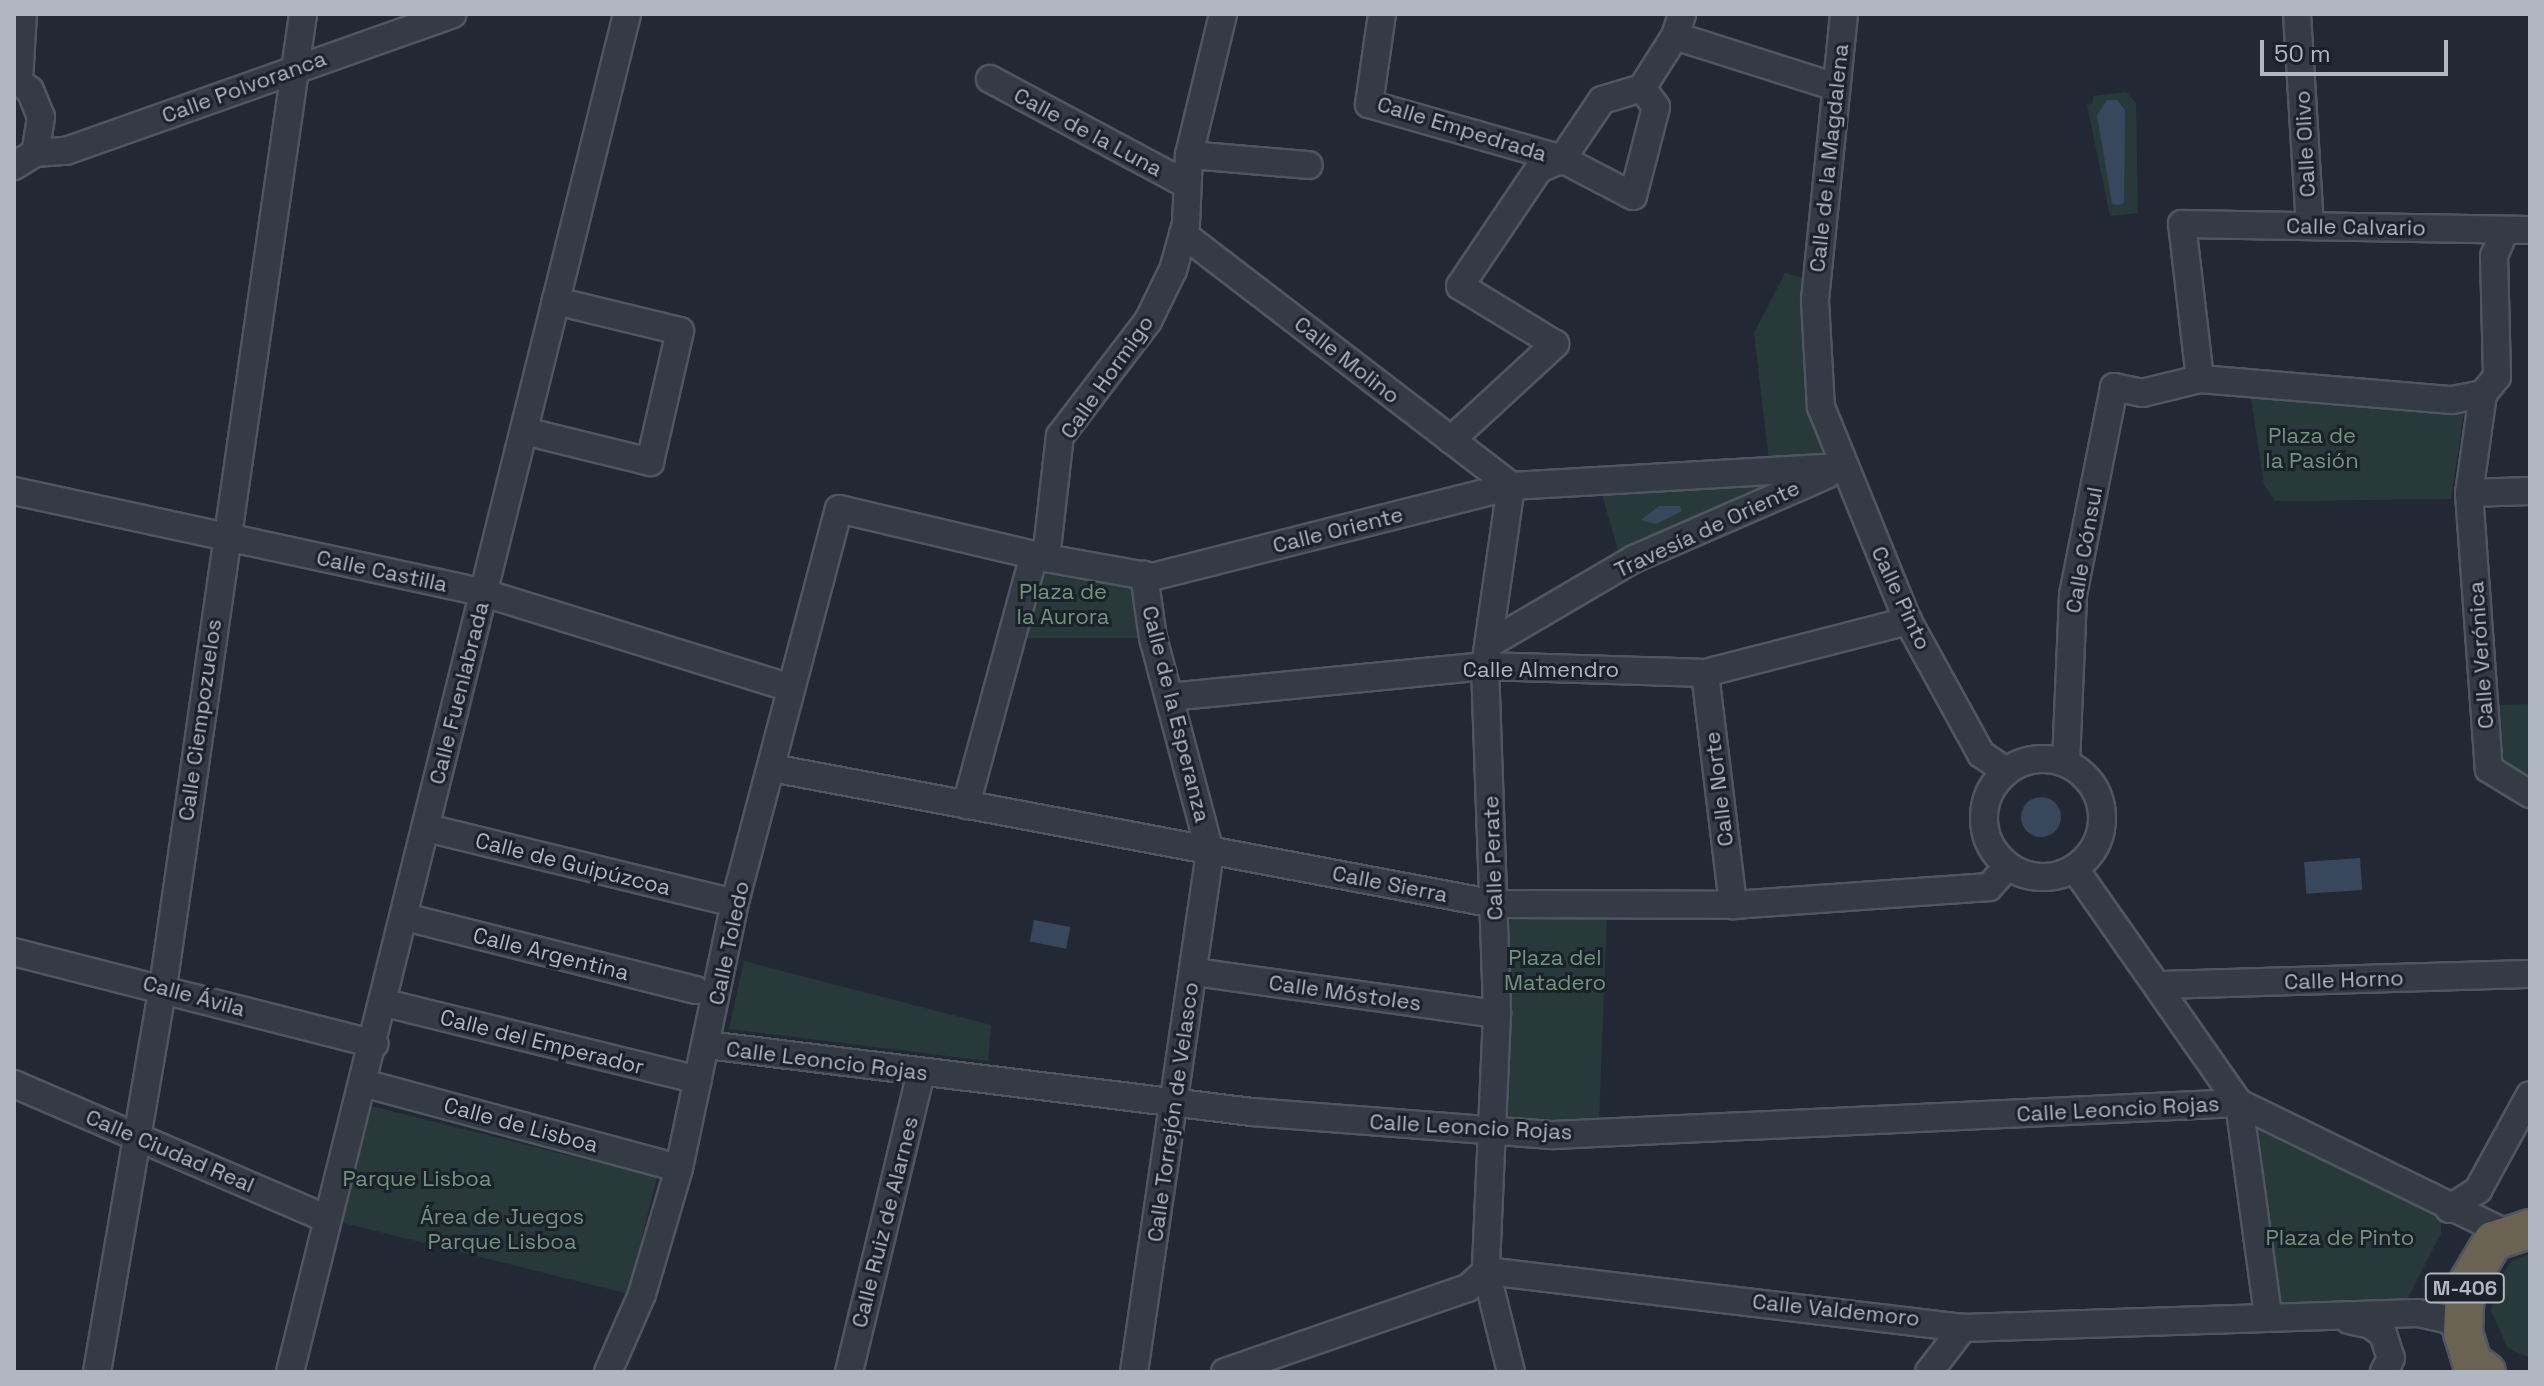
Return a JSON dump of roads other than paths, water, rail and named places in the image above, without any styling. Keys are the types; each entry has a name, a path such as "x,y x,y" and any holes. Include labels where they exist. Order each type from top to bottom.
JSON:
{"highway":[{"name":"M-406","path":"2473,1360 2460,1312 2472,1269 2520,1226"}],"street":[{"path":"23,14 17,80 30,90 41,117 25,159"},
{"name":"Calle Ciempozuelos","path":"97,1372 163,987 225,537 298,67 303,14"},
{"name":"Calle Polvoranca","path":"25,159 66,151 452,14"},
{"name":"Calle Fuenlabrada","path":"290,1372 325,1218 385,1003 627,14"},
{"name":"Calle Hormigo","path":"966,805 1040,557 1060,436 1148,321 1173,270 1183,234 1189,155 1223,14"},
{"name":"Calle Empedrada","path":"1382,14 1369,104 1562,159 1633,196 1656,107 1642,88"},
{"name":"Calle de la Magdalena","path":"1821,407 1815,301 1844,14"},
{"name":"Calle Olivo","path":"2297,14 2310,226"},
{"path":"1451,440 1555,344 1460,286 1539,169 1562,159 1602,100 1642,88 1679,25 1836,87"},
{"name":"Calle de la Luna","path":"990,79 1186,184"},
{"path":"1189,155 1309,165"},
{"name":"Calle Calvario","path":"2200,379 2182,224 2517,230"},
{"path":"2517,230 2494,256 2497,377 2483,394 2469,493 2530,491"},
{"name":"Calle Molino","path":"1183,234 1511,486"},
{"path":"524,431 650,462 680,331 556,301"},
{"path":"2200,379 2452,400 2483,394"},
{"name":"Calle Cónsul","path":"2066,763 2073,595 2114,387 2142,393 2200,379"},
{"name":"Calle Pinto","path":"1821,407 1908,621 1981,754 2006,771"},
{"name":"Calle Oriente","path":"839,509 1040,557 1144,575 1511,486 1844,467"},
{"name":"Travesía de Oriente","path":"1487,655 1634,559 1844,467"},
{"name":"Calle Perate","path":"1511,486 1487,655 1497,1014 1495,1132 1486,1271 1511,1372"},
{"name":"Calle Castilla","path":"14,491 484,593 790,688"},
{"name":"Calle Verónica","path":"2469,493 2489,769 2530,794"},
{"name":"Calle Toledo","path":"608,1372 642,1294 679,1168 736,898 839,509"},
{"name":"Calle de la Esperanza","path":"1144,575 1153,638 1210,852"},
{"name":"Calle Almendro","path":"1169,697 1487,655 1705,673 1908,621"},
{"name":"Calle Norte","path":"1705,673 1733,905"},
{"path":"2035,759 2066,763 2086,776 2102,808 2098,842 2075,869 2043,878 2008,866 1987,837 1983,819 1994,785 2006,771 2035,759"},
{"name":"Calle Sierra","path":"772,768 1495,904 1733,905 1989,887 2008,866"},
{"name":"Calle de Guipúzcoa","path":"427,828 719,899"},
{"name":"Calle Torrejón de Velasco","path":"1134,1372 1177,1103 1210,852"},
{"path":"2075,869 2239,1103 2268,1315"},
{"name":"Calle Argentina","path":"405,917 696,990"},
{"name":"Calle Ávila","path":"14,952 163,987 374,1044"},
{"name":"Calle Móstoles","path":"1194,972 1497,1014"},
{"name":"Calle Horno","path":"2158,985 2530,974"},
{"name":"Calle del Emperador","path":"385,1003 698,1080"},
{"name":"Calle Leoncio Rojas","path":"707,1045 1177,1103 1554,1135 2239,1103"},
{"name":"Calle Ruiz de Alarnes","path":"849,1372 921,1073"},
{"name":"Calle de Lisboa","path":"363,1083 679,1168"},
{"name":"Calle Ciudad Real","path":"14,1084 325,1218"},
{"path":"2449,1209 2478,1190 2530,1095"},
{"path":"2239,1103 2362,1158 2449,1209 2520,1226"},
{"path":"1225,1372 1468,1288 1486,1271"},
{"name":"Calle Valdemoro","path":"1486,1271 1963,1328 2268,1315 2338,1318 2418,1313 2447,1319 2473,1360"},
{"path":"2338,1318 2371,1325 2383,1334 2391,1358 2384,1372"},
{"path":"1929,1372 1963,1328"}],"water":[{"path":"2107,100 2117,100 2125,110 2124,203 2118,205 2112,204 2097,115"},
{"path":"1659,506 1680,506 1682,511 1656,524 1641,520"},
{"path":"2041,797 2055,803 2061,817 2055,831 2041,837 2027,831 2021,817 2027,803"},
{"path":"2360,858 2362,890 2306,894 2304,862"},
{"path":"1034,920 1070,927 1066,949 1030,942"}],"park label":[{"name":"Plaza de la Pasión","path":"2312,448"},
{"name":"Plaza de la Aurora","path":"1063,604"},
{"name":"Plaza del Matadero","path":"1555,970"},
{"name":"Parque Lisboa","path":"417,1179"},
{"name":"Área de Juegos Parque Lisboa","path":"502,1228"},
{"name":"Plaza de Pinto","path":"2340,1238"}]}
